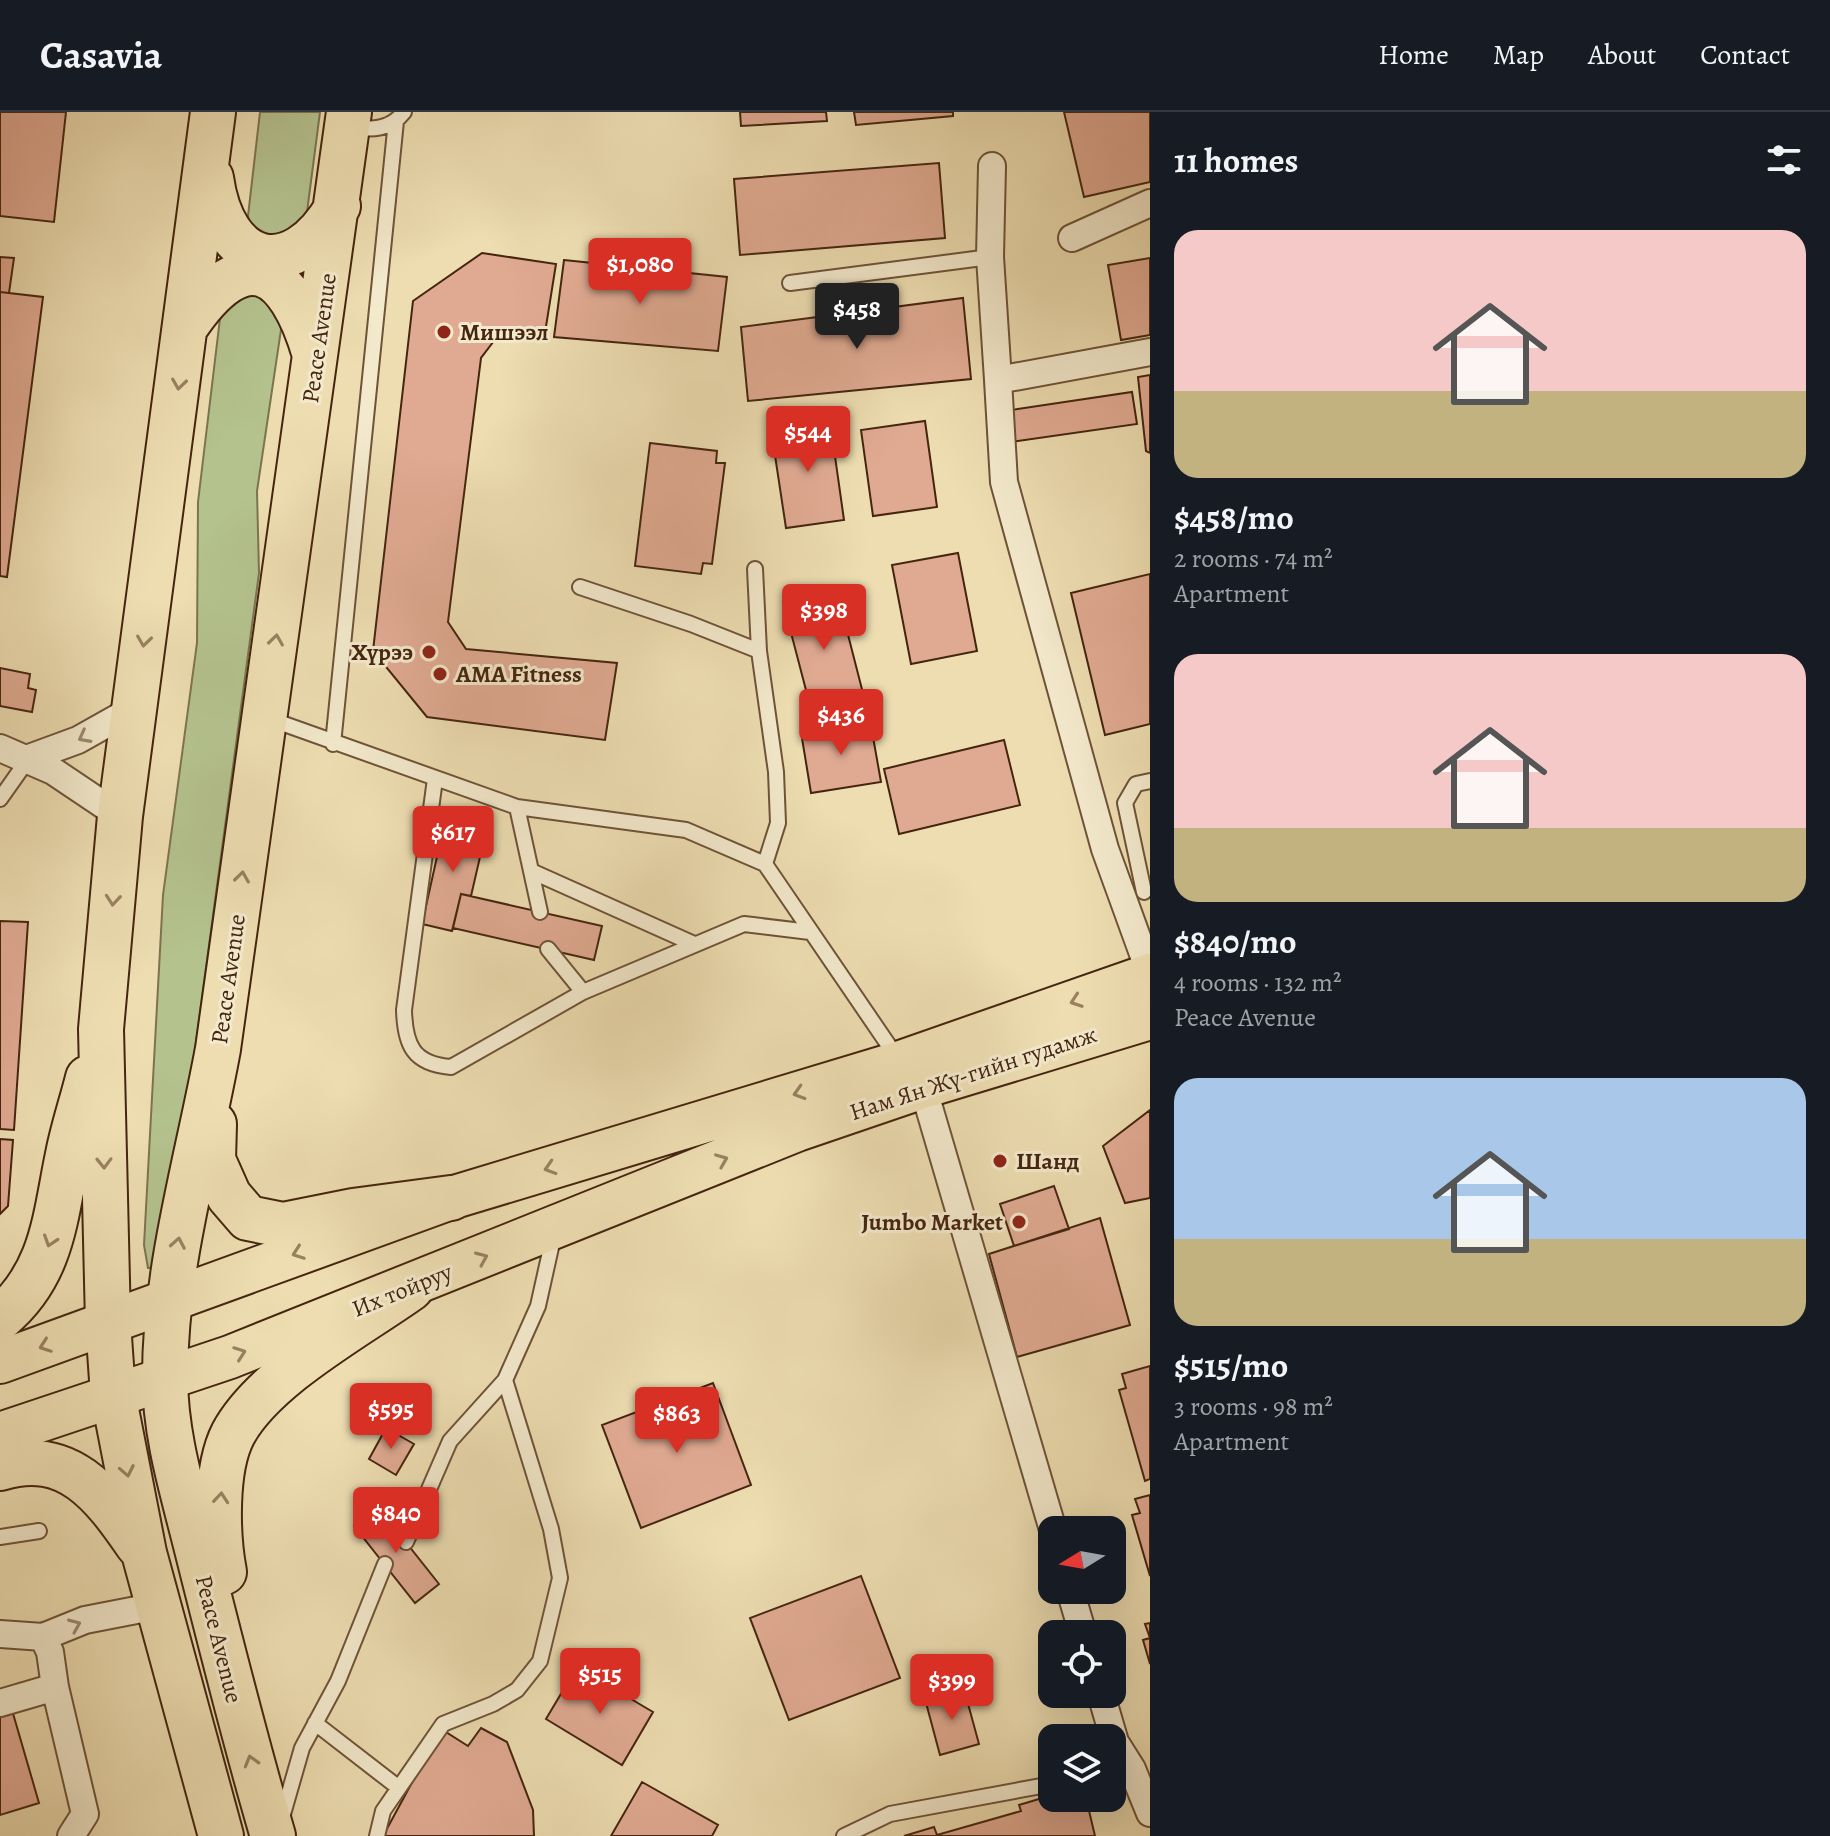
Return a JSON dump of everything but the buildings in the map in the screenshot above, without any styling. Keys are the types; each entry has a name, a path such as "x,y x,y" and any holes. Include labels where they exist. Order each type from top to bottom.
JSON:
{"highway":[{"name":"Peace Avenue","path":"213,112 120,816 101,1029 108,1323 113,1394 144,1553 221,1836"},
{"name":"Peace Avenue","path":"274,1836 237,1714 168,1428 165,1377 176,1246 201,1142 218,1049 348,119"},
{"path":"208,156 218,213 233,238 252,254 277,257 298,251 320,233 338,206"},
{"path":"186,326 221,283 262,275 279,283 294,300 316,357"},
{"path":"0,1318 18,1303 39,1274 56,1220 69,1149 101,1029"},
{"path":"218,1049 213,1160 229,1196 248,1218 283,1225 353,1211 451,1198"},
{"path":"237,1714 235,1631 218,1538 222,1481 232,1436 251,1408 294,1368 411,1288"},
{"path":"0,1468 41,1462 73,1471 116,1514 144,1553"}],"main road":[{"name":"Нам Ян Жү-гийн гудамж","path":"797,1130 899,1073 1150,974"},
{"name":"Нам Ян Жү-гийн гудамж","path":"899,1073 1150,1018"},
{"path":"0,1362 451,1198 899,1073"},
{"name":"Их тойруу","path":"0,1434 230,1357 411,1288 797,1130"}],"street":[{"path":"992,166 990,257 1004,482 1090,799 1139,894 1150,974"},
{"path":"1072,238 1150,203"},
{"path":"998,380 1150,352"},
{"path":"29,758 78,740 135,708"},
{"path":"0,748 29,758 73,783 120,816"},
{"path":"899,1073 1048,1516"},
{"path":"0,1634 43,1637 85,1620 157,1606"},
{"path":"43,1637 50,1652 55,1687 85,1814 71,1836"},
{"path":"0,1703 55,1687"},
{"path":"1126,1777 1150,1813"}],"lane":[{"path":"333,744 400,117 370,130 348,119"},
{"path":"790,283 990,257"},
{"path":"755,569 759,651 778,823 765,864"},
{"path":"580,587 691,624 759,651"},
{"path":"266,717 333,744 517,807 686,830 765,864 899,1073"},
{"path":"0,799 29,758"},
{"path":"435,779 404,1010 405,1036 415,1052 431,1065 451,1067 583,992 744,924 810,932"},
{"path":"1139,894 1125,803 1136,784 1150,781"},
{"path":"517,807 540,912"},
{"path":"531,871 694,944"},
{"path":"548,949 583,992"},
{"path":"406,1542 450,1441 505,1380 538,1306 556,1227"},
{"path":"377,1836 383,1811 443,1724 493,1704 517,1690 540,1661 560,1578 551,1529 505,1380"},
{"path":"0,1537 39,1531"},
{"path":"274,1836 302,1748 338,1681 385,1564"},
{"path":"315,1723 399,1788"},
{"path":"844,1836 890,1814 1038,1787"}],"green space":[{"path":"260,112 320,112 306,220 277,243 251,227 248,216"},
{"path":"254,286 282,323 257,491 259,573 185,1124 154,1268 148,1268 144,1245 163,895 197,643 198,502 221,310"}],"place":[{"name":"Мишээл","path":"444,332"},
{"name":"Хүрээ","path":"429,652"},
{"name":"AMA Fitness","path":"440,674"},
{"name":"Шанд","path":"1000,1161"},
{"name":"Jumbo Market","path":"1019,1222"}]}
